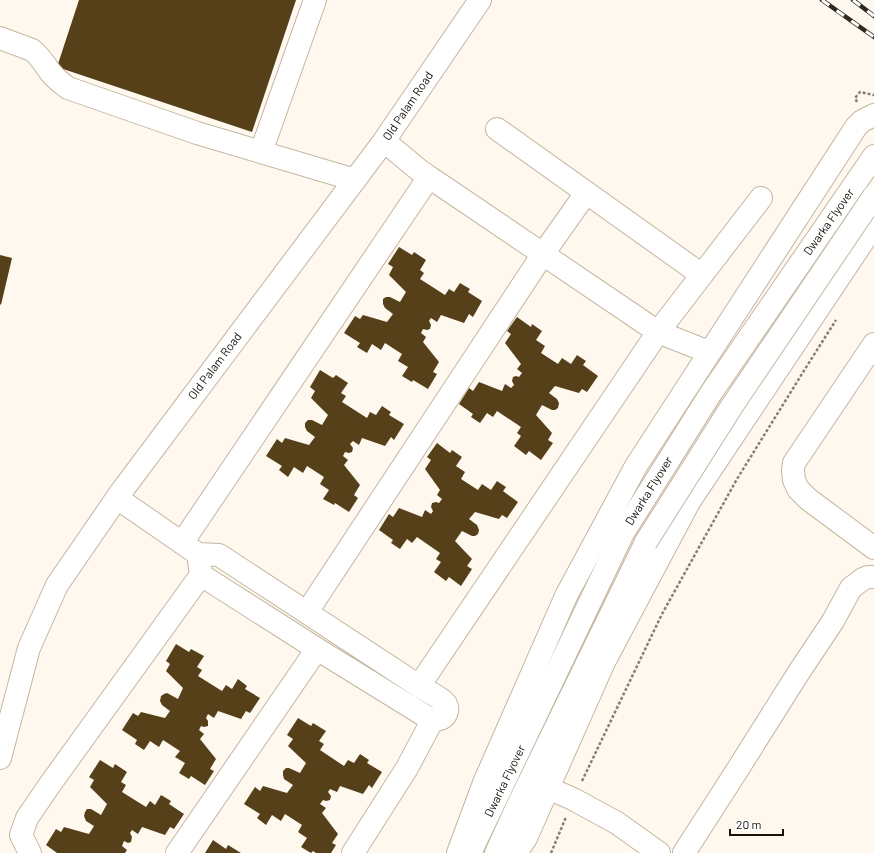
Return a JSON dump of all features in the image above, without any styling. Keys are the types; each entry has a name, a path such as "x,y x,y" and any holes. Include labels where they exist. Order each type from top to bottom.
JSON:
{"street":[{"path":"261,152 315,0"},
{"name":"Old Palam Road","path":"0,758 29,648 57,585 117,498 384,141 480,0"},
{"path":"0,38 32,50 59,82 68,88 197,133 355,180"},
{"path":"458,853 484,783 566,596 636,466 856,127 862,121 874,115"},
{"path":"496,129 702,275"},
{"path":"384,141 419,170 658,332 710,352"},
{"name":"Dwarka Flyover","path":"470,853 623,533 712,393 874,156"},
{"path":"190,548 430,177"},
{"path":"307,612 543,254 586,193"},
{"name":"Dwarka Flyover","path":"496,853 646,542 732,406 874,196"},
{"path":"419,686 658,332 761,198"},
{"path":"516,853 526,838 604,662 689,502 874,225"},
{"path":"874,344 794,463 793,470 794,480 798,488 808,499 874,548"},
{"path":"117,498 164,532 190,548 219,555 440,699 446,705 447,711 445,716 440,719 433,719 422,714 202,575 190,548"},
{"path":"30,853 21,836 27,818 202,575"},
{"path":"684,853 798,672 833,622 851,588 863,579 874,577"},
{"path":"177,853 317,649"},
{"path":"353,853 407,768 433,719"},
{"path":"548,788 573,799 617,823 659,853"}],"path":[{"path":"857,102 855,98 860,92 874,95"},
{"path":"551,853 573,799 662,614 737,479 839,316"}],"building":[{"path":"79,0 296,0 252,132 57,67"},
{"path":"399,247 412,255 414,252 426,260 420,270 424,273 420,279 445,295 449,289 454,292 460,283 470,289 468,292 482,301 473,317 469,314 464,323 441,315 437,322 431,318 429,321 431,325 430,329 423,329 421,333 426,337 423,342 439,362 433,372 437,374 428,389 413,380 412,382 402,376 408,367 398,361 402,354 385,343 381,350 372,344 367,353 357,347 360,343 344,333 355,316 360,319 363,315 387,322 393,314 385,308 383,299 390,297 400,302 406,292 389,275 393,267 388,264"},
{"path":"0,255 12,258 1,305 0,304"},
{"path":"517,317 531,327 532,324 542,331 536,340 545,346 541,353 558,364 562,358 571,364 577,355 586,361 583,365 598,376 587,392 582,389 579,393 555,386 549,393 557,399 559,403 558,408 555,410 542,405 536,415 552,433 548,440 553,443 541,460 529,451 526,455 514,446 521,436 517,433 521,427 497,411 493,417 487,413 480,423 471,417 473,414 459,404 469,388 473,391 479,382 502,391 505,384 511,388 514,385 512,381 513,377 519,377 522,373 517,369 521,364 505,343 511,334 507,331"},
{"path":"320,370 333,378 336,375 348,383 341,393 346,396 342,402 367,418 370,412 376,415 382,406 391,412 389,415 404,424 394,440 391,437 385,446 362,438 359,445 353,441 350,444 353,448 352,452 345,452 343,456 348,460 344,465 360,485 354,495 358,498 349,512 335,503 334,505 323,499 329,490 320,484 324,477 307,466 303,473 294,467 288,477 279,470 282,466 266,456 277,439 282,443 285,438 309,445 315,437 307,431 305,423 308,420 312,420 322,425 328,415 311,398 315,391 310,387"},
{"path":"437,443 450,453 452,450 462,457 456,466 465,472 461,479 478,490 482,484 491,490 497,481 506,487 503,491 518,502 507,518 502,515 499,519 475,512 469,519 477,525 479,530 478,534 472,536 462,531 455,541 472,559 467,566 472,569 461,586 449,577 446,581 434,572 441,562 436,559 440,553 417,537 412,543 407,539 400,549 391,543 393,540 379,530 389,514 393,517 399,508 422,517 425,510 431,514 433,511 431,507 432,503 439,503 442,499 437,495 440,490 425,469 431,460 427,457"},
{"path":"176,644 189,652 191,649 204,656 197,667 202,670 198,676 222,691 226,685 232,689 238,679 247,686 245,689 260,698 250,713 246,711 241,719 218,711 214,718 208,714 206,718 208,721 208,726 201,726 199,730 204,734 200,739 216,759 210,769 214,771 205,785 191,776 189,779 179,773 185,763 175,757 180,751 163,740 159,747 150,741 144,750 135,744 137,740 122,730 133,713 138,716 141,712 165,718 170,711 162,705 160,701 161,696 164,694 167,693 178,699 183,688 166,671 170,664 166,661"},
{"path":"298,718 311,726 313,723 326,731 319,741 324,744 320,750 344,766 348,760 354,763 360,754 369,760 367,763 382,772 372,788 369,785 363,794 340,786 337,792 330,789 328,792 331,796 330,800 323,800 320,804 326,808 322,813 338,834 332,843 336,845 331,853 316,853 313,851 311,853 301,847 307,838 298,832 302,825 285,814 281,821 272,815 266,825 257,818 260,814 244,804 255,787 260,791 263,786 287,793 293,785 284,779 283,771 286,768 289,768 300,773 306,763 288,746 293,739 287,735"},
{"path":"100,760 113,768 115,764 127,772 121,782 126,785 122,792 146,807 150,801 155,805 161,795 171,801 169,804 184,814 174,829 170,827 165,835 142,827 138,834 132,830 130,833 132,837 131,842 128,843 124,841 122,846 127,850 125,853 57,853 46,845 56,829 61,832 64,827 89,834 94,826 86,821 84,816 85,812 87,809 91,809 101,815 107,804 90,787 94,780 89,777"},
{"path":"213,840 226,849 228,845 241,853 205,853"}],"railway":[{"path":"822,0 874,37"},
{"path":"853,0 874,16"}]}
